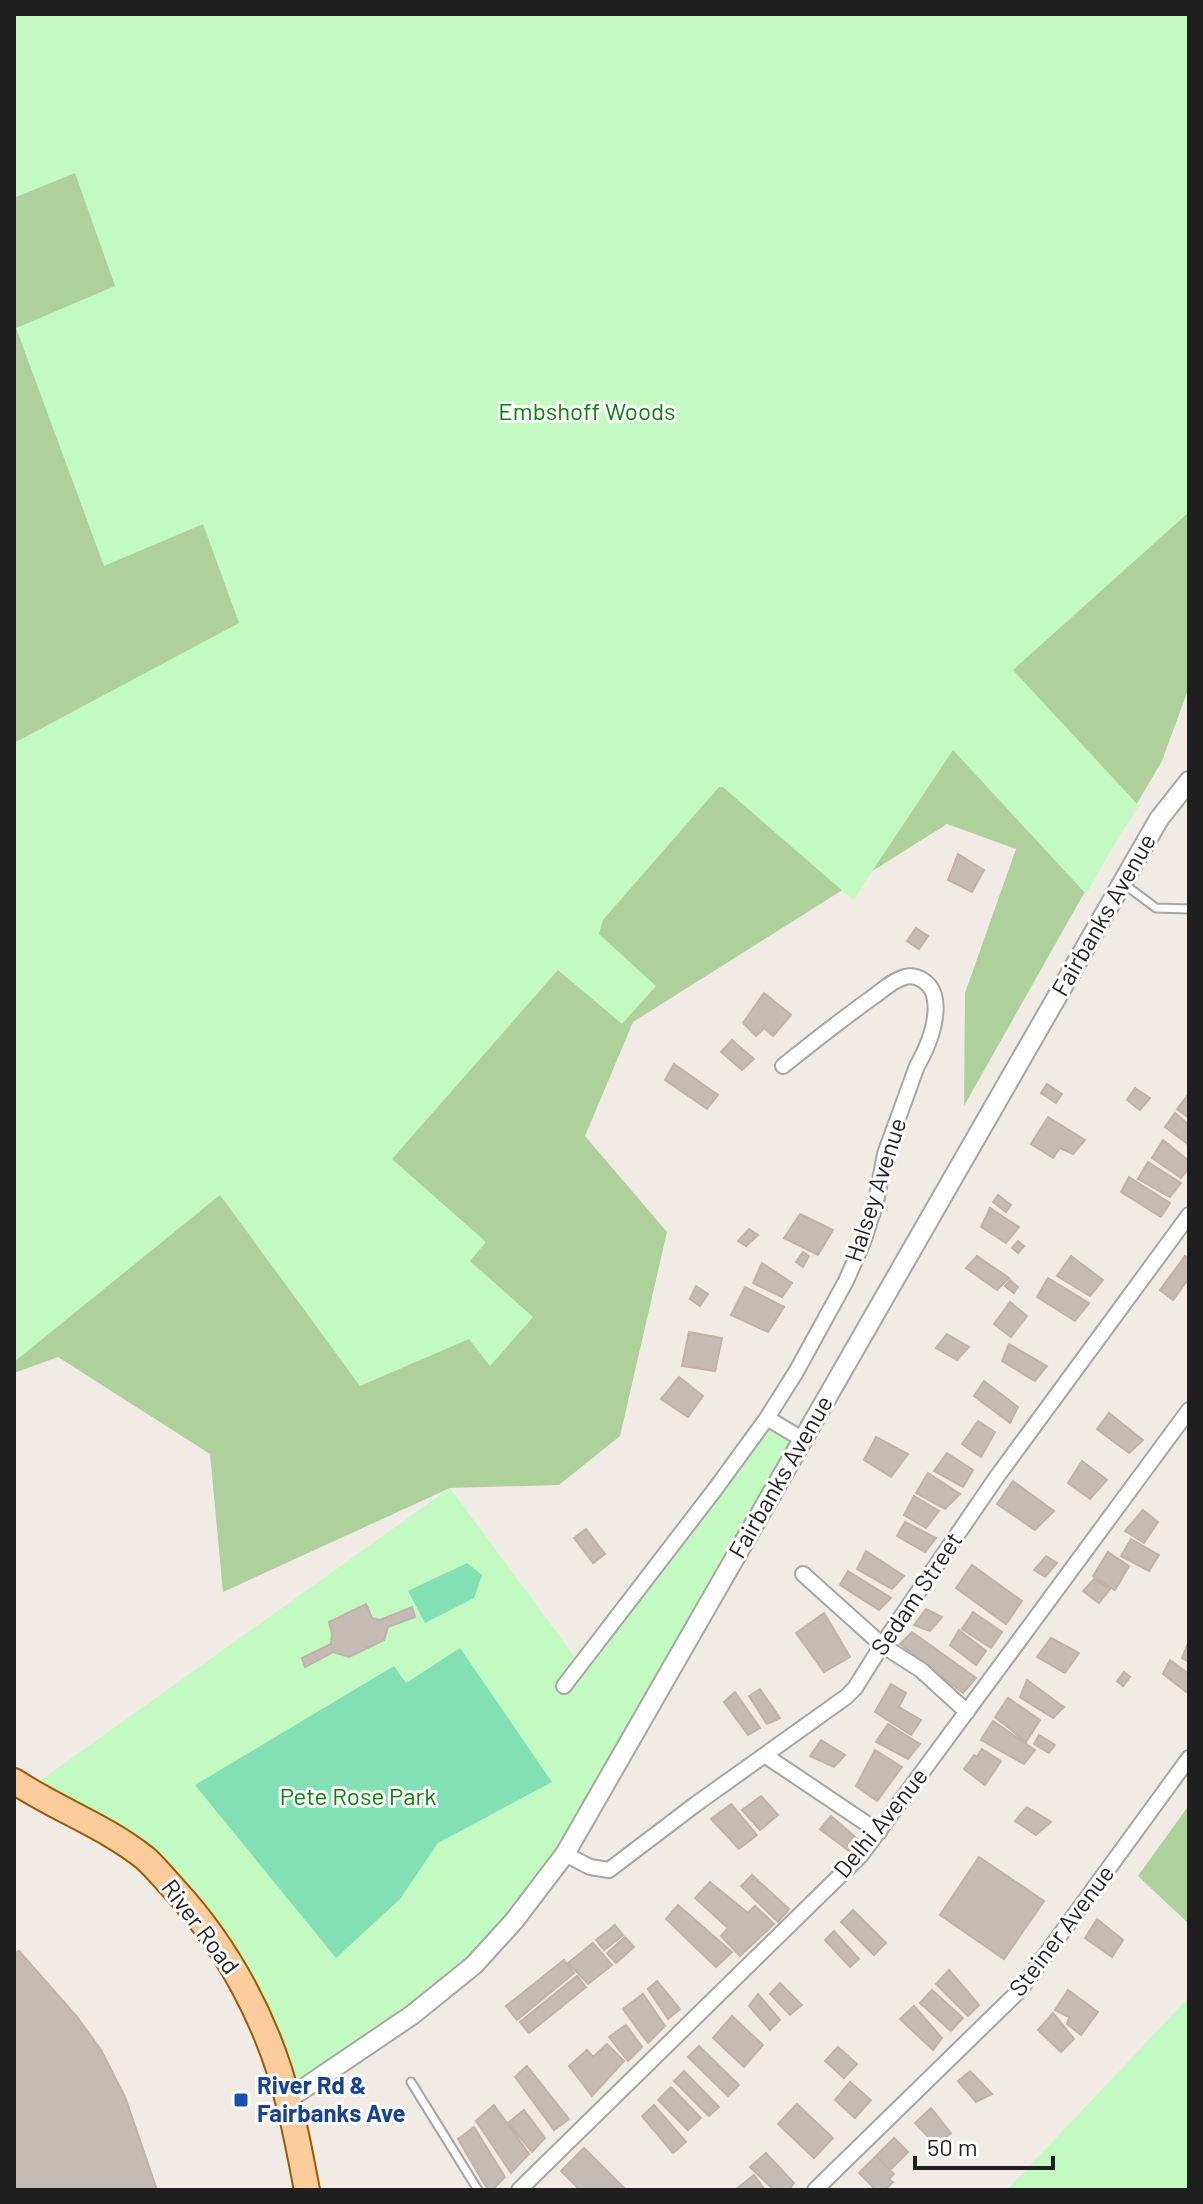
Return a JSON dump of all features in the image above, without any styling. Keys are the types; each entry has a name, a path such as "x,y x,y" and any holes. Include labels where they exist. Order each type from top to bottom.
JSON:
{"main road":[{"name":"River Road","path":"14,1781 95,1825 145,1859 193,1910 225,1952 246,1990 271,2049 288,2099 307,2190"}],"street":[{"name":"Fairbanks Avenue","path":"288,2099 412,2015 474,1965 514,1921 565,1854 1159,819 1189,781"},
{"name":"Halsey Avenue","path":"564,1686 767,1418 846,1281 876,1202 885,1154 931,1033 935,997 931,987 924,980 908,976 895,982 783,1066"},
{"name":"Sedam Street","path":"565,1854 590,1867 609,1870 855,1688 996,1478 1189,1215"},
{"name":"Delhi Avenue","path":"519,2190 861,1855 1189,1410"},
{"path":"767,1418 802,1439"},
{"path":"803,1574 882,1645 921,1670 967,1712"},
{"path":"766,1756 879,1832"},
{"name":"Steiner Avenue","path":"815,2190 1020,1990 1189,1758"}],"lane":[{"path":"1122,883 1156,908 1189,909"},
{"path":"411,2082 478,2190"}],"green space":[{"name":"Embshoff Woods","path":"14,14 1189,14 1189,687 1162,761 964,1106 965,993 1016,849 947,824 633,1022 585,1136 667,1232 620,1436 559,1485 450,1488 223,1592 210,1454 58,1357 14,1373"},
{"name":"Embshoff Woods","path":"14,14 1189,14 1189,512 1013,670 1139,806 1086,894 953,750 853,900 723,787 719,787 603,920 599,934 656,986 622,1024 558,970 392,1159 486,1242 470,1261 533,1317 490,1366 469,1339 360,1386 220,1195 14,1362 14,743 239,623 203,524 104,566 16,328 115,286 75,173 14,198"},
{"name":"Pete Rose Park","path":"767,1418 802,1439 565,1854 474,1965 288,2099 246,1990 145,1859 27,1790 450,1488 580,1664"},
{"path":"467,1563 482,1575 474,1598 425,1623 408,1591"},
{"path":"460,1648 552,1782 438,1843 400,1899 336,1958 195,1785 394,1666 406,1683"},
{"path":"1189,1805 1189,1924 1138,1876"},
{"path":"1189,1997 1189,2190 1007,2190"}],"building":[{"path":"958,854 984,870 972,892 948,880"},
{"path":"916,928 928,936 919,949 907,941"},
{"path":"764,993 791,1015 773,1036 764,1028 756,1036 743,1023"},
{"path":"732,1040 754,1059 742,1070 721,1052"},
{"path":"674,1064 718,1095 707,1109 665,1080"},
{"path":"1047,1084 1062,1094 1056,1103 1041,1093"},
{"path":"1135,1088 1150,1098 1140,1110 1127,1100"},
{"path":"1189,1095 1189,1118 1177,1109"},
{"path":"1175,1113 1189,1125 1189,1145 1165,1127"},
{"path":"1048,1117 1085,1140 1073,1154 1060,1148 1053,1158 1031,1144"},
{"path":"1163,1140 1189,1161 1189,1168 1181,1178 1152,1158"},
{"path":"1148,1162 1181,1183 1170,1197 1138,1179"},
{"path":"1129,1177 1170,1203 1161,1217 1121,1192"},
{"path":"998,1195 1011,1205 1006,1212 993,1202"},
{"path":"990,1208 1019,1227 1006,1243 981,1227"},
{"path":"800,1214 833,1230 818,1255 784,1238"},
{"path":"749,1229 758,1235 746,1246 738,1241"},
{"path":"1018,1241 1024,1246 1018,1253 1012,1248"},
{"path":"803,1252 809,1256 803,1267 796,1262"},
{"path":"977,1256 1009,1278 997,1290 966,1268"},
{"path":"1071,1256 1103,1280 1090,1296 1057,1276"},
{"path":"1185,1256 1189,1259 1189,1278 1173,1300 1160,1290"},
{"path":"762,1263 792,1283 782,1297 753,1283"},
{"path":"1048,1278 1089,1303 1075,1321 1037,1297"},
{"path":"1010,1280 1018,1287 1014,1293 1005,1286"},
{"path":"696,1286 708,1294 700,1306 690,1299"},
{"path":"745,1287 784,1307 768,1332 731,1315"},
{"path":"1010,1302 1027,1316 1011,1337 994,1324"},
{"path":"689,1332 722,1338 715,1371 682,1366"},
{"path":"947,1334 969,1347 957,1360 936,1348"},
{"path":"1009,1344 1047,1366 1035,1381 1002,1361"},
{"path":"679,1377 703,1396 688,1417 661,1399"},
{"path":"984,1381 1018,1407 1010,1423 974,1396"},
{"path":"1109,1413 1143,1440 1129,1453 1097,1429"},
{"path":"978,1421 995,1432 981,1457 962,1444"},
{"path":"876,1437 908,1454 891,1477 864,1460"},
{"path":"947,1453 973,1470 963,1487 934,1471"},
{"path":"1082,1461 1107,1480 1090,1499 1068,1483"},
{"path":"928,1473 960,1494 945,1509 916,1493"},
{"path":"1013,1481 1054,1511 1035,1530 997,1504"},
{"path":"914,1496 939,1511 926,1528 904,1515"},
{"path":"1143,1510 1158,1522 1144,1543 1125,1531"},
{"path":"905,1522 936,1538 925,1552 897,1536"},
{"path":"586,1529 605,1554 593,1563 574,1538"},
{"path":"1131,1539 1159,1555 1149,1571 1121,1556"},
{"path":"866,1551 904,1576 892,1589 857,1569"},
{"path":"1108,1552 1129,1566 1115,1590 1093,1576"},
{"path":"1046,1556 1057,1563 1045,1577 1034,1570"},
{"path":"972,1565 1022,1601 1006,1624 956,1588"},
{"path":"848,1571 891,1598 879,1610 840,1585"},
{"path":"1094,1579 1110,1589 1099,1603 1083,1591"},
{"path":"366,1604 372,1618 380,1620 412,1607 415,1617 388,1627 384,1640 349,1657 333,1652 305,1667 302,1658 331,1644 329,1622"},
{"path":"926,1609 942,1617 930,1631 914,1625"},
{"path":"973,1612 1002,1632 991,1648 962,1629"},
{"path":"824,1613 850,1657 824,1672 796,1633"},
{"path":"959,1630 986,1651 976,1665 950,1645"},
{"path":"912,1632 976,1678 963,1693 900,1644"},
{"path":"1051,1638 1079,1653 1065,1673 1037,1657"},
{"path":"1189,1644 1189,1662 1182,1658"},
{"path":"1170,1660 1189,1674 1189,1694 1163,1674"},
{"path":"1124,1672 1130,1677 1123,1686 1117,1681"},
{"path":"1027,1680 1064,1707 1053,1718 1020,1697"},
{"path":"891,1684 906,1693 899,1707 921,1720 911,1735 875,1712"},
{"path":"760,1689 780,1718 767,1724 749,1696"},
{"path":"735,1692 760,1728 748,1735 724,1702"},
{"path":"1008,1698 1040,1720 1026,1742 995,1717"},
{"path":"993,1721 1035,1750 1024,1764 981,1740"},
{"path":"888,1724 920,1744 908,1759 876,1742"},
{"path":"1039,1735 1055,1745 1049,1753 1034,1744"},
{"path":"821,1740 845,1755 834,1767 810,1756"},
{"path":"982,1749 1001,1761 985,1785 964,1769"},
{"path":"875,1750 902,1767 877,1801 856,1786"},
{"path":"761,1796 778,1815 760,1830 742,1810"},
{"path":"731,1804 757,1835 739,1849 711,1819"},
{"path":"1027,1807 1051,1822 1036,1835 1015,1821"},
{"path":"831,1816 860,1841 849,1851 820,1829"},
{"path":"979,1857 1044,1901 1004,1959 940,1915"},
{"path":"752,1875 789,1909 778,1922 741,1886"},
{"path":"710,1882 748,1913 755,1906 774,1924 740,1956 721,1936 728,1928 695,1898"},
{"path":"678,1905 732,1952 716,1967 666,1919"},
{"path":"853,1910 886,1943 874,1955 841,1922"},
{"path":"1097,1919 1123,1940 1112,1957 1085,1938"},
{"path":"615,1925 623,1935 604,1950 596,1940"},
{"path":"834,1931 859,1959 850,1967 825,1940"},
{"path":"625,1937 634,1947 616,1963 607,1953"},
{"path":"593,1943 612,1965 588,1984 568,1963"},
{"path":"19,1951 77,2017 101,2050 125,2097 157,2190 14,2190 14,1953"},
{"path":"564,1960 574,1973 517,2020 506,2006"},
{"path":"949,1970 979,2005 968,2016 936,1984"},
{"path":"577,1976 586,1987 529,2033 520,2022"},
{"path":"657,1981 680,2009 668,2019 648,1989"},
{"path":"780,1983 802,2005 790,2015 770,1994"},
{"path":"932,1990 963,2018 951,2031 920,2003"},
{"path":"1068,1990 1098,2012 1081,2035 1067,2024 1069,2017 1055,2010"},
{"path":"643,1994 665,2026 648,2043 623,2009"},
{"path":"758,1994 780,2020 770,2030 749,2006"},
{"path":"914,2006 942,2038 933,2050 900,2019"},
{"path":"1053,2013 1074,2039 1061,2052 1038,2030"},
{"path":"732,2016 763,2045 744,2067 713,2038"},
{"path":"626,2025 642,2047 628,2061 609,2037"},
{"path":"607,2044 624,2061 592,2096 569,2066 587,2050 593,2057"},
{"path":"699,2046 739,2085 728,2096 688,2057"},
{"path":"838,2047 857,2064 844,2078 825,2061"},
{"path":"527,2066 569,2119 554,2130 515,2077"},
{"path":"684,2071 719,2107 709,2116 674,2081"},
{"path":"970,2071 992,2094 976,2102 958,2081"},
{"path":"850,2082 871,2100 855,2118 835,2100"},
{"path":"671,2087 701,2118 688,2130 658,2100"},
{"path":"797,2104 833,2138 814,2158 778,2124"},
{"path":"494,2105 529,2154 511,2173 476,2121"},
{"path":"654,2105 686,2142 673,2153 642,2116"},
{"path":"931,2108 951,2133 936,2145 915,2123"},
{"path":"524,2110 545,2138 532,2152 508,2123"},
{"path":"474,2127 505,2177 492,2190 488,2190 458,2139"},
{"path":"894,2138 908,2152 890,2170 876,2156"},
{"path":"584,2148 626,2190 580,2190 561,2171"},
{"path":"766,2153 794,2183 789,2190 774,2190 750,2167"},
{"path":"876,2156 894,2174 889,2179 893,2182 885,2190 876,2190 859,2173"},
{"path":"754,2175 765,2190 735,2190"}],"place":[{"name":"River Rd & Fairbanks Ave","path":"241,2100"}]}
